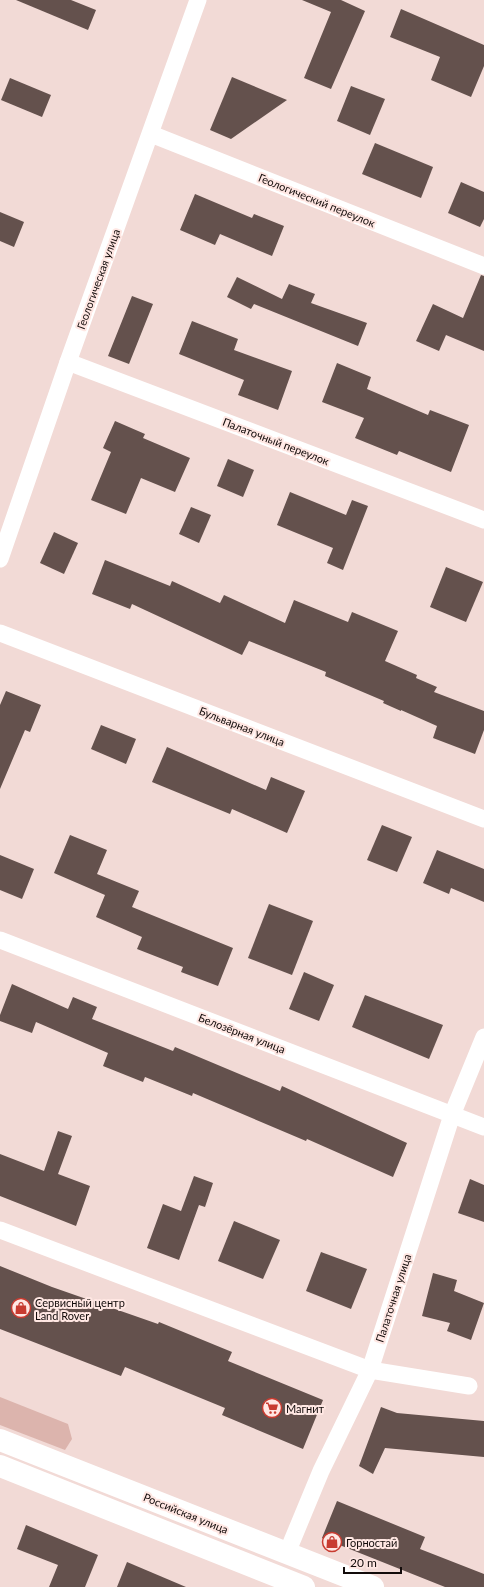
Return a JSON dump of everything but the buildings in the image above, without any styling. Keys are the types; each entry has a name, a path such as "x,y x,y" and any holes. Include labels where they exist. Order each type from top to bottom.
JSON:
{"main road":[{"name":"Российская улица","path":"0,1440 373,1587"},
{"path":"0,1466 304,1587"},
{"path":"278,1577 287,1553"}],"street":[{"name":"Геологическая улица","path":"0,559 68,362 198,0"},
{"name":"Геологический переулок","path":"151,134 484,266"},
{"name":"Палаточный переулок","path":"68,362 484,520"},
{"name":"Бульварная улица","path":"0,633 484,820"},
{"name":"Белозёрная улица","path":"0,940 484,1128"},
{"name":"Палаточная улица","path":"287,1553 321,1471 370,1370 452,1115 484,1037"},
{"path":"0,1230 370,1370 470,1386"}],"shaded area":[{"path":"0,1397 68,1424 72,1439 65,1450 0,1425"}],"place":[{"name":"Сервисный центр Land Rover","path":"21,1308"},
{"name":"Магнит","path":"272,1408"},
{"name":"Горностай","path":"332,1542"}]}
